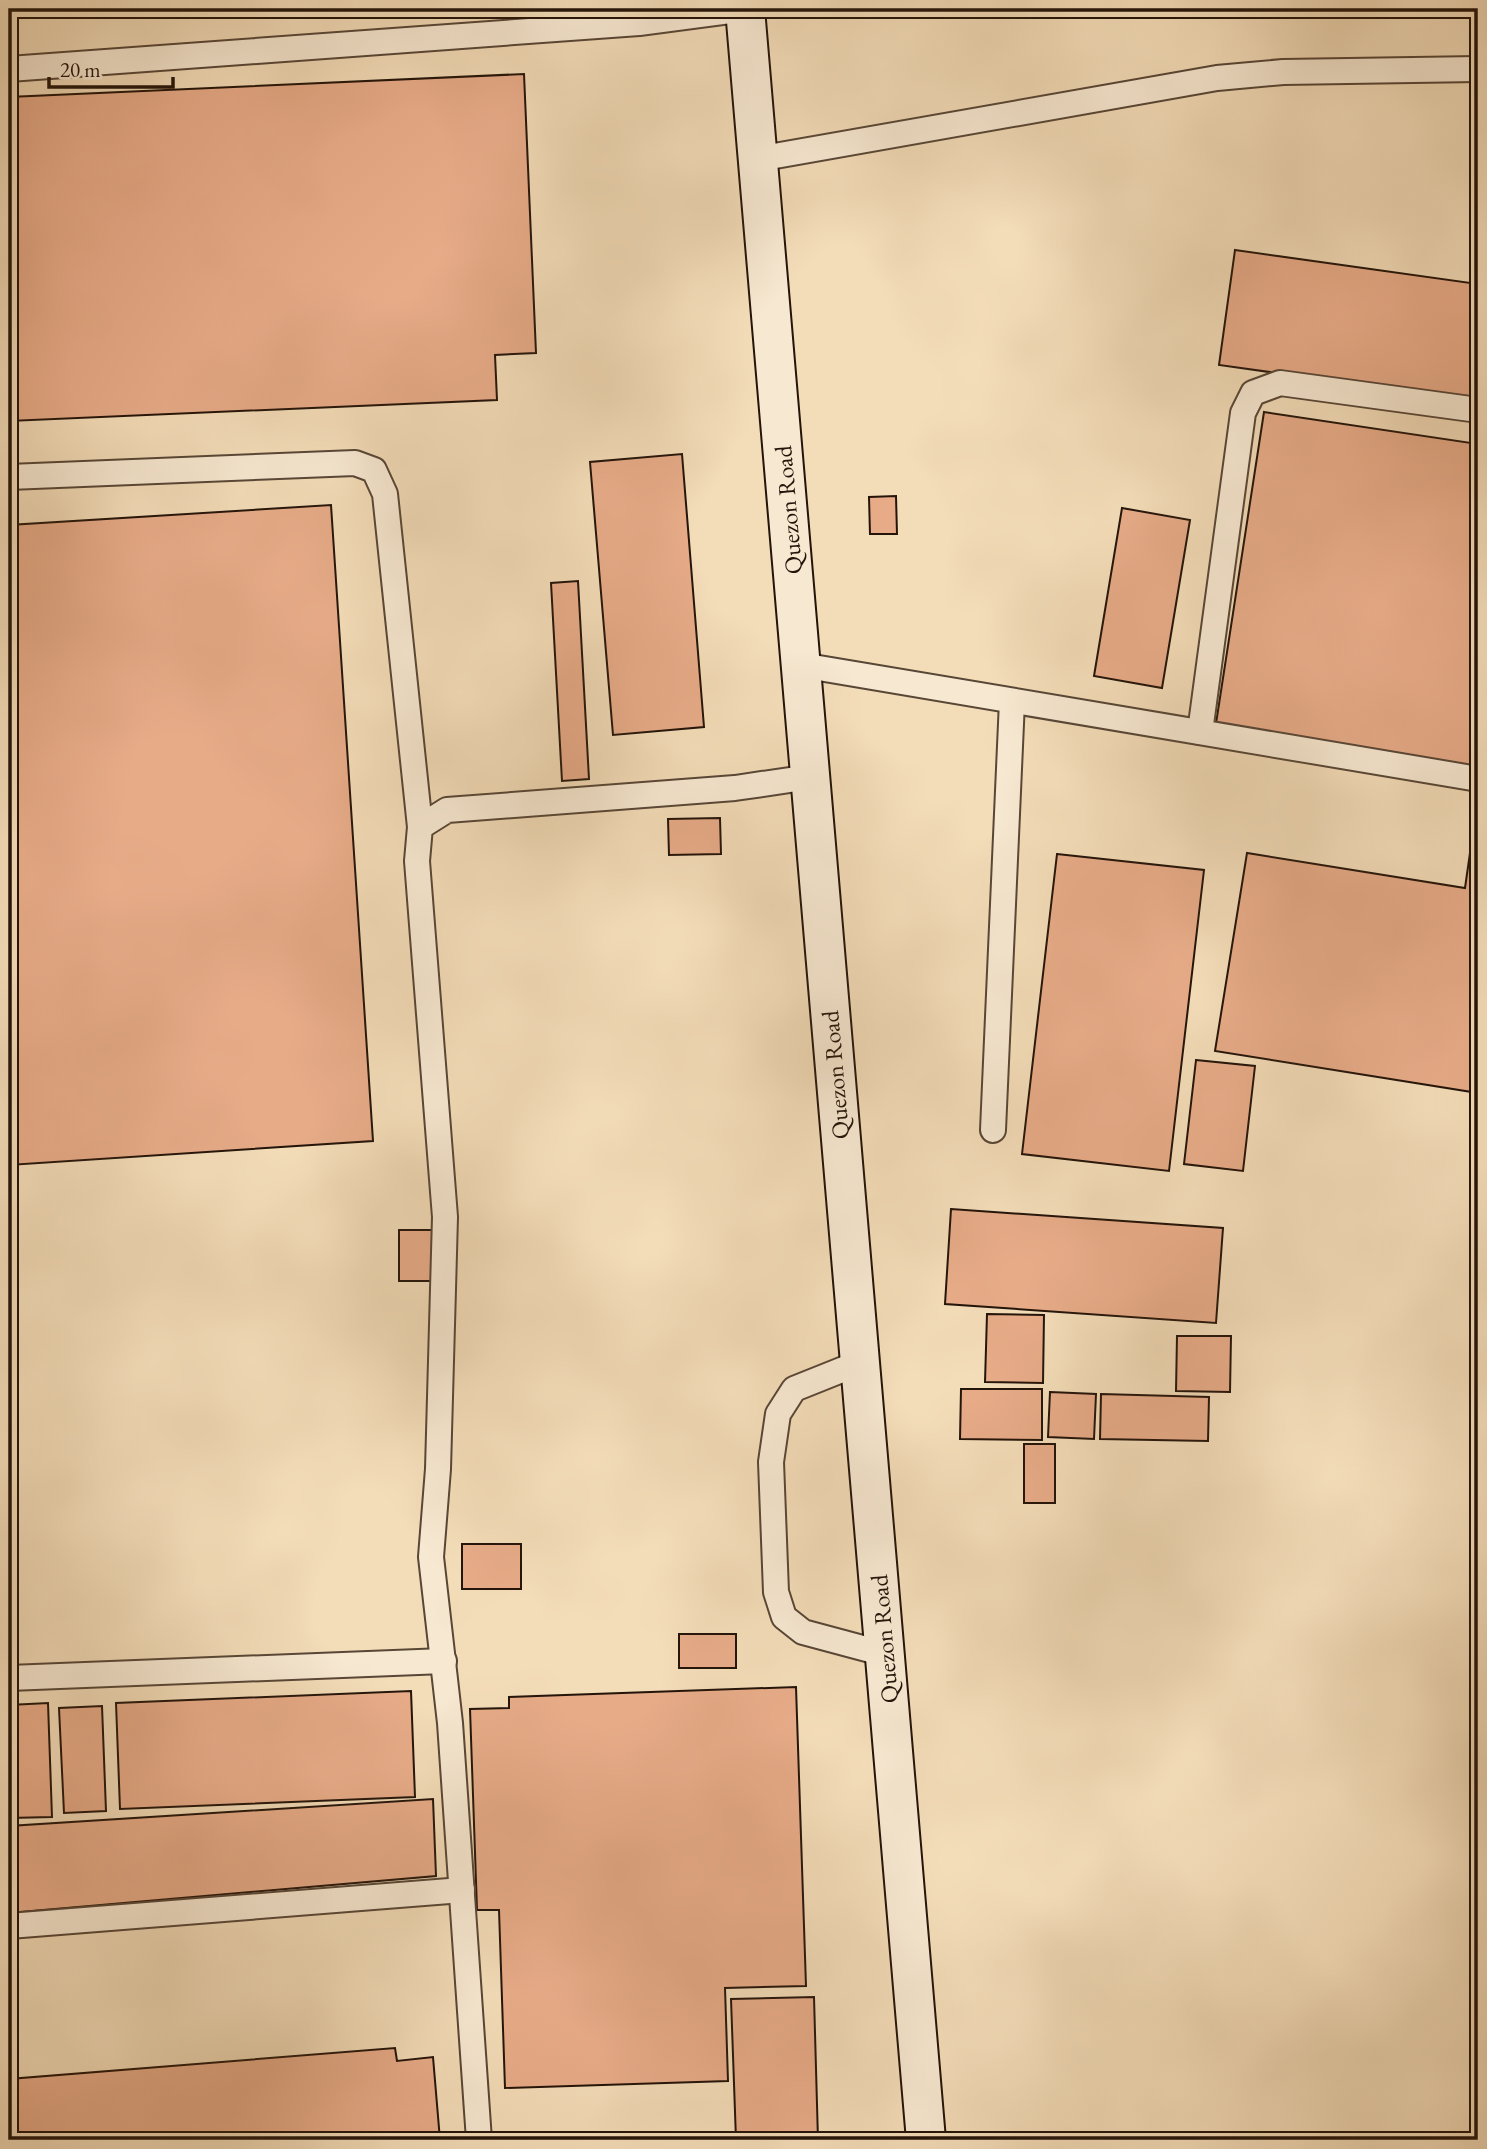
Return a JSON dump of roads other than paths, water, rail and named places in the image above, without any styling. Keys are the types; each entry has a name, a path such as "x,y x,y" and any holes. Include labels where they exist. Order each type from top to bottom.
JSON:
{"main road":[{"name":"Quezon Road","path":"745,9 926,2140"}],"lane":[{"path":"9,69 639,23 745,9"},
{"path":"758,159 1217,78 1283,72 1478,69"},
{"path":"1200,732 1243,413 1253,393 1280,383 1478,410"},
{"path":"9,477 355,463 374,470 385,494 420,827 417,861 445,1217 438,1469 431,1556 444,1661 479,2140"},
{"path":"801,665 1478,779"},
{"path":"993,1130 1012,701"},
{"path":"420,827 447,810 735,788 810,777"},
{"path":"859,1363 794,1389 778,1414 771,1462 776,1592 783,1617 803,1632 886,1654"},
{"path":"9,1678 444,1661"},
{"path":"9,1926 462,1890"}]}
